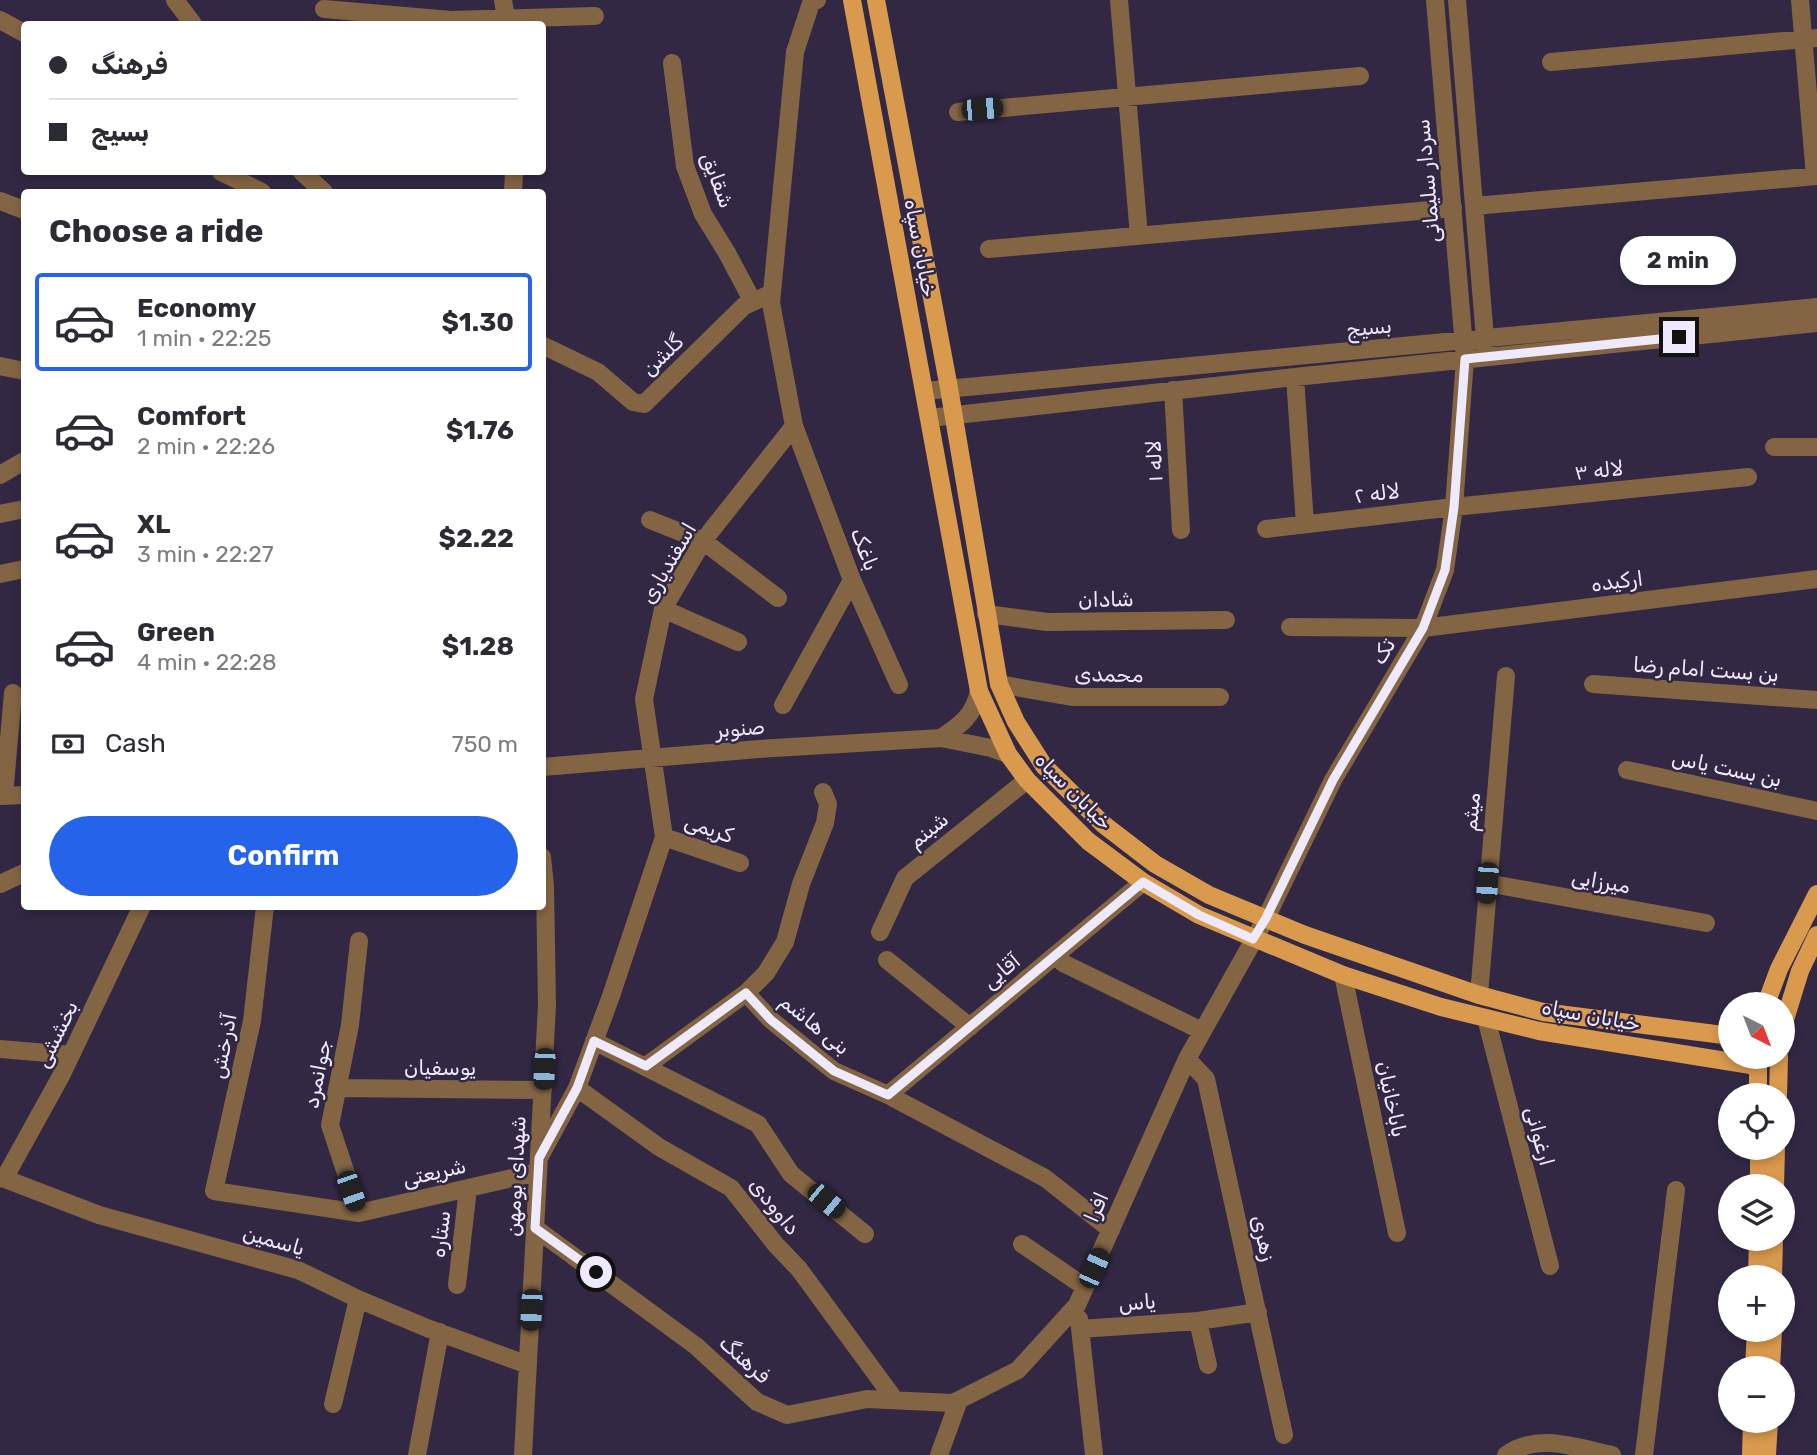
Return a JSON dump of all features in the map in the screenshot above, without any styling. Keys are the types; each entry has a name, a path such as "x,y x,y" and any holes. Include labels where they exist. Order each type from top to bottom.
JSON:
{"main road":[{"name":"خیابان سپاه","path":"852,0 979,691 1008,754 1027,780 1088,841 1143,882 1199,915 1343,975 1441,1007 1539,1031 1718,1056"},
{"name":"خیابان سپاه","path":"876,0 949,388 999,684 1016,722 1044,766 1103,824 1155,864 1209,895 1304,935 1479,995 1543,1012 1718,1034"},
{"path":"1770,992 1779,968 1817,894"},
{"path":"1793,992 1817,935"},
{"path":"1751,1455 1752,1433"},
{"path":"1767,1455 1768,1433"}],"street":[{"path":"175,0 191,21"},
{"path":"794,426 771,303 795,52 811,4 817,0"},
{"path":"1119,0 1139,236"},
{"name":"سردار سلیمانی","path":"1435,0 1464,350"},
{"path":"1457,0 1486,348"},
{"path":"1474,206 1816,176 1810,39 1800,0"},
{"path":"324,9 451,20 505,14 595,16"},
{"path":"0,20 21,31"},
{"path":"1551,62 1810,39"},
{"name":"شقایق","path":"673,63 685,166 703,214 753,302"},
{"path":"958,111 1360,76"},
{"path":"227,175 256,189"},
{"path":"305,175 321,189"},
{"path":"0,201 21,209"},
{"path":"989,249 1452,208"},
{"name":"گلشن","path":"546,347 598,372 633,402 644,404 744,306 772,293"},
{"name":"بسیج","path":"1486,348 1817,307"},
{"name":"بسیج","path":"925,391 1817,323"},
{"name":"بسیج","path":"930,418 1295,377 1464,350"},
{"name":"تک","path":"1253,939 1266,918 1333,780 1423,628 1445,570 1454,507 1464,350"},
{"path":"0,366 21,370"},
{"path":"1295,377 1305,524"},
{"name":"لاله ۱","path":"1173,390 1181,530"},
{"name":"اسفندیاری","path":"539,1165 577,1088 664,836 644,699 663,609 703,541 794,426"},
{"name":"باغک","path":"794,426 852,580 899,685"},
{"path":"1774,447 1817,447"},
{"path":"0,475 21,463"},
{"name":"لاله ۳","path":"1454,507 1748,477"},
{"name":"لاله ۲","path":"1266,529 1454,507"},
{"path":"0,514 21,510"},
{"path":"650,520 703,541 779,598"},
{"path":"0,574 21,570"},
{"name":"ارکیده","path":"1290,627 1423,628 1817,579"},
{"path":"783,705 852,580"},
{"path":"663,609 738,642"},
{"name":"شادان","path":"986,614 1047,622 1226,620"},
{"name":"میثم","path":"1479,995 1506,676"},
{"name":"محمدی","path":"999,684 1072,697 1220,697"},
{"name":"بن بست امام رضا","path":"1593,684 1817,700"},
{"path":"941,738 966,720 976,704 979,691"},
{"path":"13,693 2,796 21,795"},
{"name":"صنوبر","path":"546,767 941,738 1008,754"},
{"name":"بن بست یاس","path":"1627,769 1817,811"},
{"name":"شبنم","path":"880,932 905,878 1027,780"},
{"path":"646,1066 746,993 766,973 785,942 801,884 825,823 828,804 823,792"},
{"name":"کریمی","path":"664,836 740,863"},
{"path":"0,884 21,874"},
{"name":"آقایی","path":"888,1095 1143,882"},
{"name":"میرزایی","path":"1487,883 1706,923"},
{"name":"بخششی","path":"2,1178 71,1055 140,910"},
{"name":"آذرخش","path":"214,1191 252,1021 265,910"},
{"name":"شهدای بومهن","path":"523,1455 547,1005 545,910"},
{"name":"افرا","path":"959,1400 1018,1370 1077,1305 1187,1059 1253,939"},
{"name":"جوانمرد","path":"359,941 350,1024 330,1125 359,1213"},
{"path":"887,960 970,1027"},
{"path":"1063,963 1202,1031"},
{"name":"باباخانیان","path":"1343,975 1397,1233"},
{"name":"بنی هاشم","path":"746,993 771,1020 834,1071 888,1095 1045,1178 1111,1230"},
{"name":"ارغوانی","path":"1486,1018 1550,1266"},
{"path":"594,1041 758,1124 791,1174 865,1234"},
{"path":"0,1049 71,1055"},
{"name":"زهری","path":"1187,1059 1206,1079 1284,1434"},
{"name":"یوسفیان","path":"337,1088 543,1090"},
{"name":"داوودی","path":"577,1088 659,1147 731,1188 776,1245 799,1269 895,1400"},
{"name":"شریعتی","path":"214,1191 359,1213 468,1188 539,1165"},
{"name":"یاسمین","path":"2,1178 99,1215 299,1270 358,1299 528,1364"},
{"name":"ستاره","path":"457,1285 468,1188"},
{"path":"1644,1455 1676,1190"},
{"name":"فرهنگ","path":"535,1228 696,1346 757,1402 787,1415 867,1399 952,1403 959,1400"},
{"path":"1022,1244 1085,1287"},
{"path":"333,1404 358,1299"},
{"path":"1077,1305 1094,1455"},
{"name":"یاس","path":"1080,1329 1198,1321 1258,1312"},
{"path":"1198,1321 1208,1364"},
{"path":"417,1455 440,1332"},
{"path":"939,1455 959,1400"},
{"path":"1506,1455 1513,1449 1548,1442 1612,1455"}],"route":[{"path":"596,1272 535,1228 539,1158 577,1088 594,1041 646,1066 746,993 771,1020 834,1071 888,1095 1143,882 1199,915 1253,939 1266,918 1333,780 1423,628 1445,570 1454,507 1465,359 1679,337"}]}
